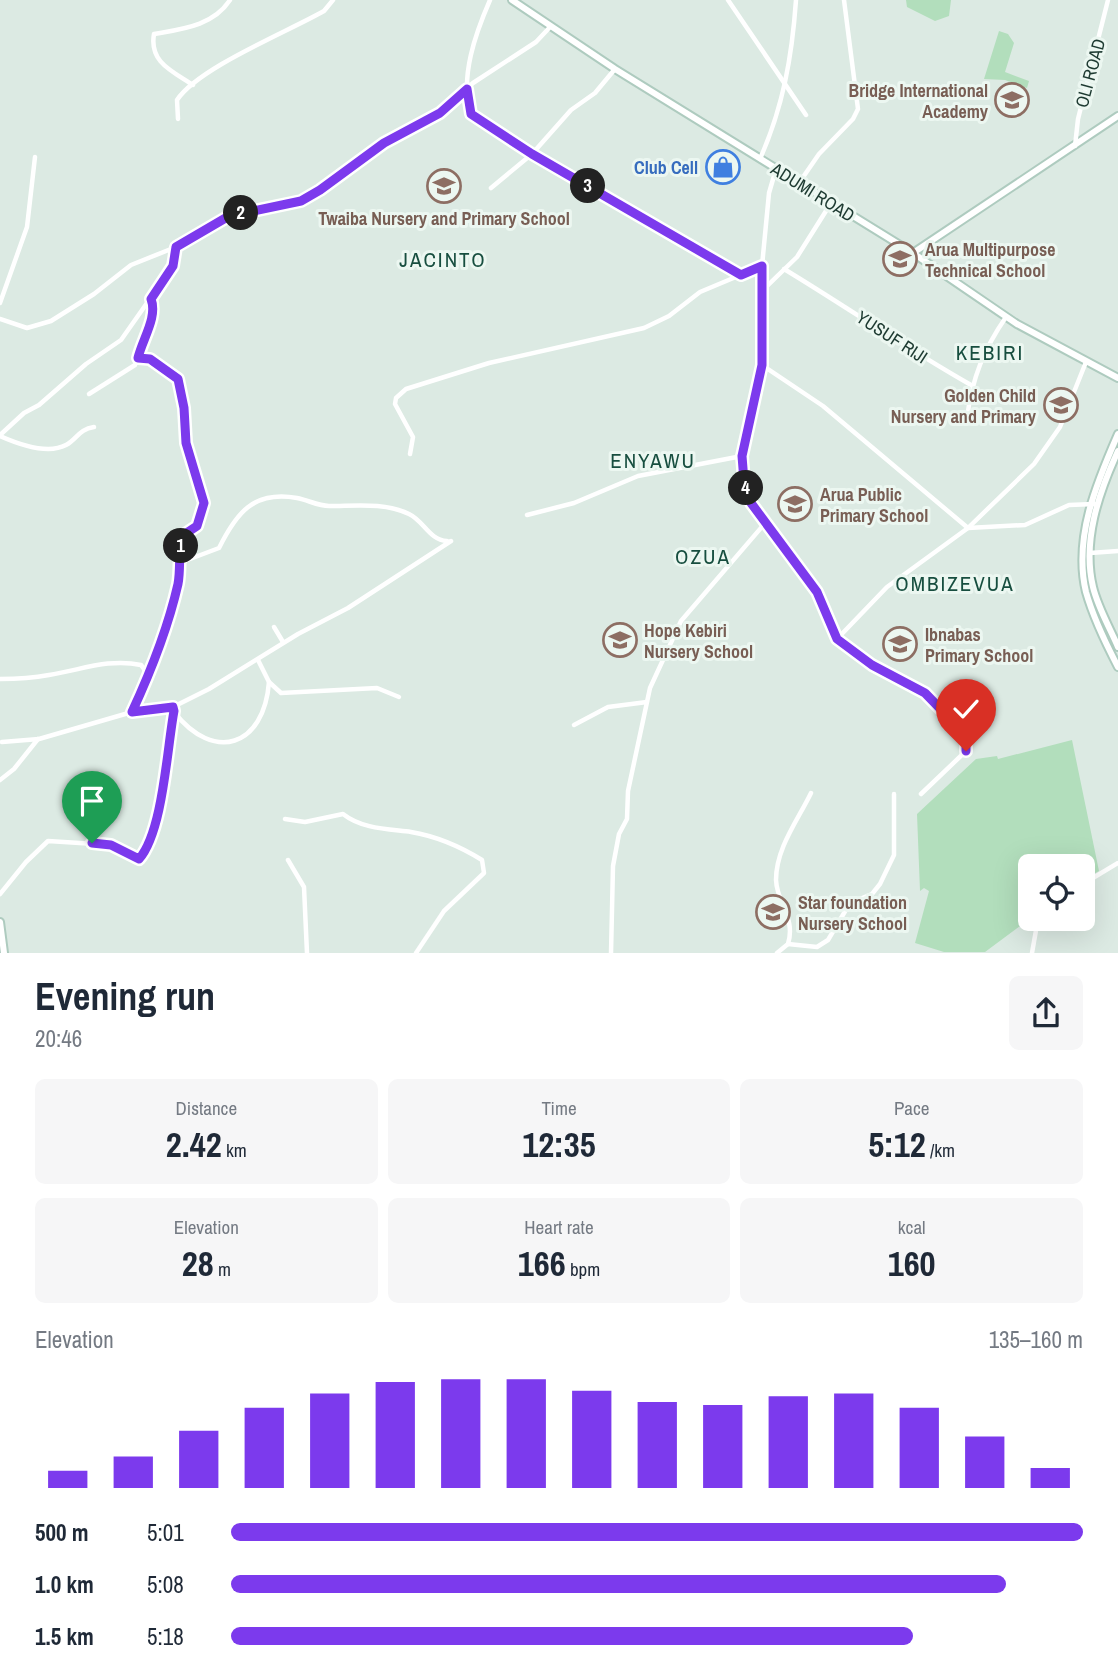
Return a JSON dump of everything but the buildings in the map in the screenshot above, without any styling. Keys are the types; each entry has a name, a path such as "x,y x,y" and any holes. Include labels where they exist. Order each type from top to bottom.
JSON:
{"street":[{"path":"193,85 160,64 153,50 154,34 194,26 211,19 230,0"},
{"path":"178,119 177,100 193,85 222,65 324,11 333,0"},
{"path":"490,0 477,32 467,89 471,114 532,154 741,275"},
{"name":"ADUMI ROAD","path":"512,0 615,69 913,253 1006,317 1118,378"},
{"path":"729,0 806,115"},
{"path":"760,159 779,116 786,86 796,0"},
{"path":"799,183 859,109 844,0"},
{"name":"OLI ROAD","path":"1075,146 1078,119 1108,0"},
{"path":"0,319 27,328 51,321 68,312 131,265 176,247 229,216 301,201 384,143 440,113 467,89 536,42 552,26"},
{"path":"491,188 532,154 571,110 595,93 615,69"},
{"path":"913,253 1118,116"},
{"path":"0,303 27,228 35,157"},
{"path":"776,169 769,193 762,266 762,365 742,456 744,481 751,503 817,592 837,639 872,665 925,693 961,730 966,740 966,751 921,794"},
{"path":"761,291 809,240 831,203"},
{"path":"94,427 78,433 63,447 53,448 20,444 0,436 23,413 39,405 86,364 121,340 173,266 176,247"},
{"path":"410,454 413,437 395,404 396,398 406,389 489,363 644,328 669,316 700,292 762,266"},
{"name":"YUSUF RIJI","path":"784,269 839,302 896,343 971,385"},
{"path":"89,394 111,378 131,369 138,358 142,339 154,312 151,299"},
{"path":"967,418 971,385 985,347 1006,317"},
{"path":"132,712 148,675 174,599 182,562 182,536 202,519 204,494 186,443 184,408 178,379 150,359 138,358"},
{"path":"837,639 887,587 968,528 1041,454 1060,426 1086,362"},
{"path":"762,365 823,406 968,528 1025,525 1069,505 1095,504"},
{"path":"1118,434 1098,478 1090,553 1093,587 1118,647"},
{"path":"1118,451 1086,523 1084,576 1091,607 1118,667"},
{"path":"527,515 574,503 638,476 742,456"},
{"path":"2,742 39,739 132,712 174,709 258,660 283,642 348,608 451,541 434,538 418,519 400,511 359,504 321,505 281,497 246,508 231,523 219,548 182,562"},
{"path":"611,953 613,866 620,834 627,819 628,791 655,674 681,621 766,522"},
{"path":"1090,553 1118,551"},
{"path":"274,627 283,642"},
{"path":"258,660 269,682 281,693 377,688 399,697"},
{"path":"0,679 51,675 88,665 122,662 141,665 148,675"},
{"path":"174,709 192,732 218,741 238,741 258,725 265,711 269,682"},
{"path":"574,725 608,707 647,702"},
{"path":"0,894 26,862 48,841 111,845 139,859 145,851 161,799 174,709"},
{"path":"0,780 15,769 39,739"},
{"path":"788,944 790,920 778,892 776,876 790,828 811,793"},
{"path":"777,953 788,944 817,947 828,940 850,903 872,894 880,884 894,855 894,794"},
{"path":"285,819 305,822 343,814 351,820 383,830 424,836 462,849 482,860 484,873 444,911 416,953"},
{"path":"288,860 304,887 307,953"},
{"path":"1095,877 1118,863"},
{"path":"0,922 4,953"},
{"path":"1032,953 1036,931"}],"green space":[{"path":"906,0 951,0 949,16 935,21 907,7"},
{"path":"999,31 1008,34 1014,43 1005,72 1029,81 1027,88 1005,80 984,79"},
{"path":"1072,740 1099,871 1095,873 1095,854 1018,854 1018,928 985,952 944,952 915,943 929,891 924,888 920,891 917,814 976,759 997,756 998,759"}],"place":[{"name":"Bridge International Academy","path":"1012,100"},
{"name":"Club Cell","path":"723,167"},
{"name":"Twaiba Nursery and Primary School","path":"444,186"},
{"name":"Arua Multipurpose Technical School","path":"900,259"},
{"name":"Golden Child Nursery and Primary","path":"1061,405"},
{"name":"Arua Public Primary School","path":"795,504"},
{"name":"Hope Kebiri Nursery School","path":"620,640"},
{"name":"Ibnabas Primary School","path":"900,644"},
{"name":"Star foundation Nursery School","path":"773,912"}],"district":[{"name":"JACINTO","path":"443,259"},
{"name":"KEBIRI","path":"990,352"},
{"name":"ENYAWU","path":"653,460"},
{"name":"OZUA","path":"703,556"},
{"name":"OMBIZEVUA","path":"955,583"}],"route":[{"path":"92,843 111,845 139,859 145,851 161,799 174,711 173,707 132,712 156,659 174,599 182,562 182,536 197,526 204,510 204,494 186,443 184,403 179,393 178,379 150,359 138,358 142,339 154,312 151,299 173,266 176,247 229,216 301,201 320,190 357,160 440,113 467,89 471,114 532,154 741,275 762,266 762,365 742,456 744,481 751,503 817,592 837,639 850,652 925,693 961,730 966,740 966,751"}]}
